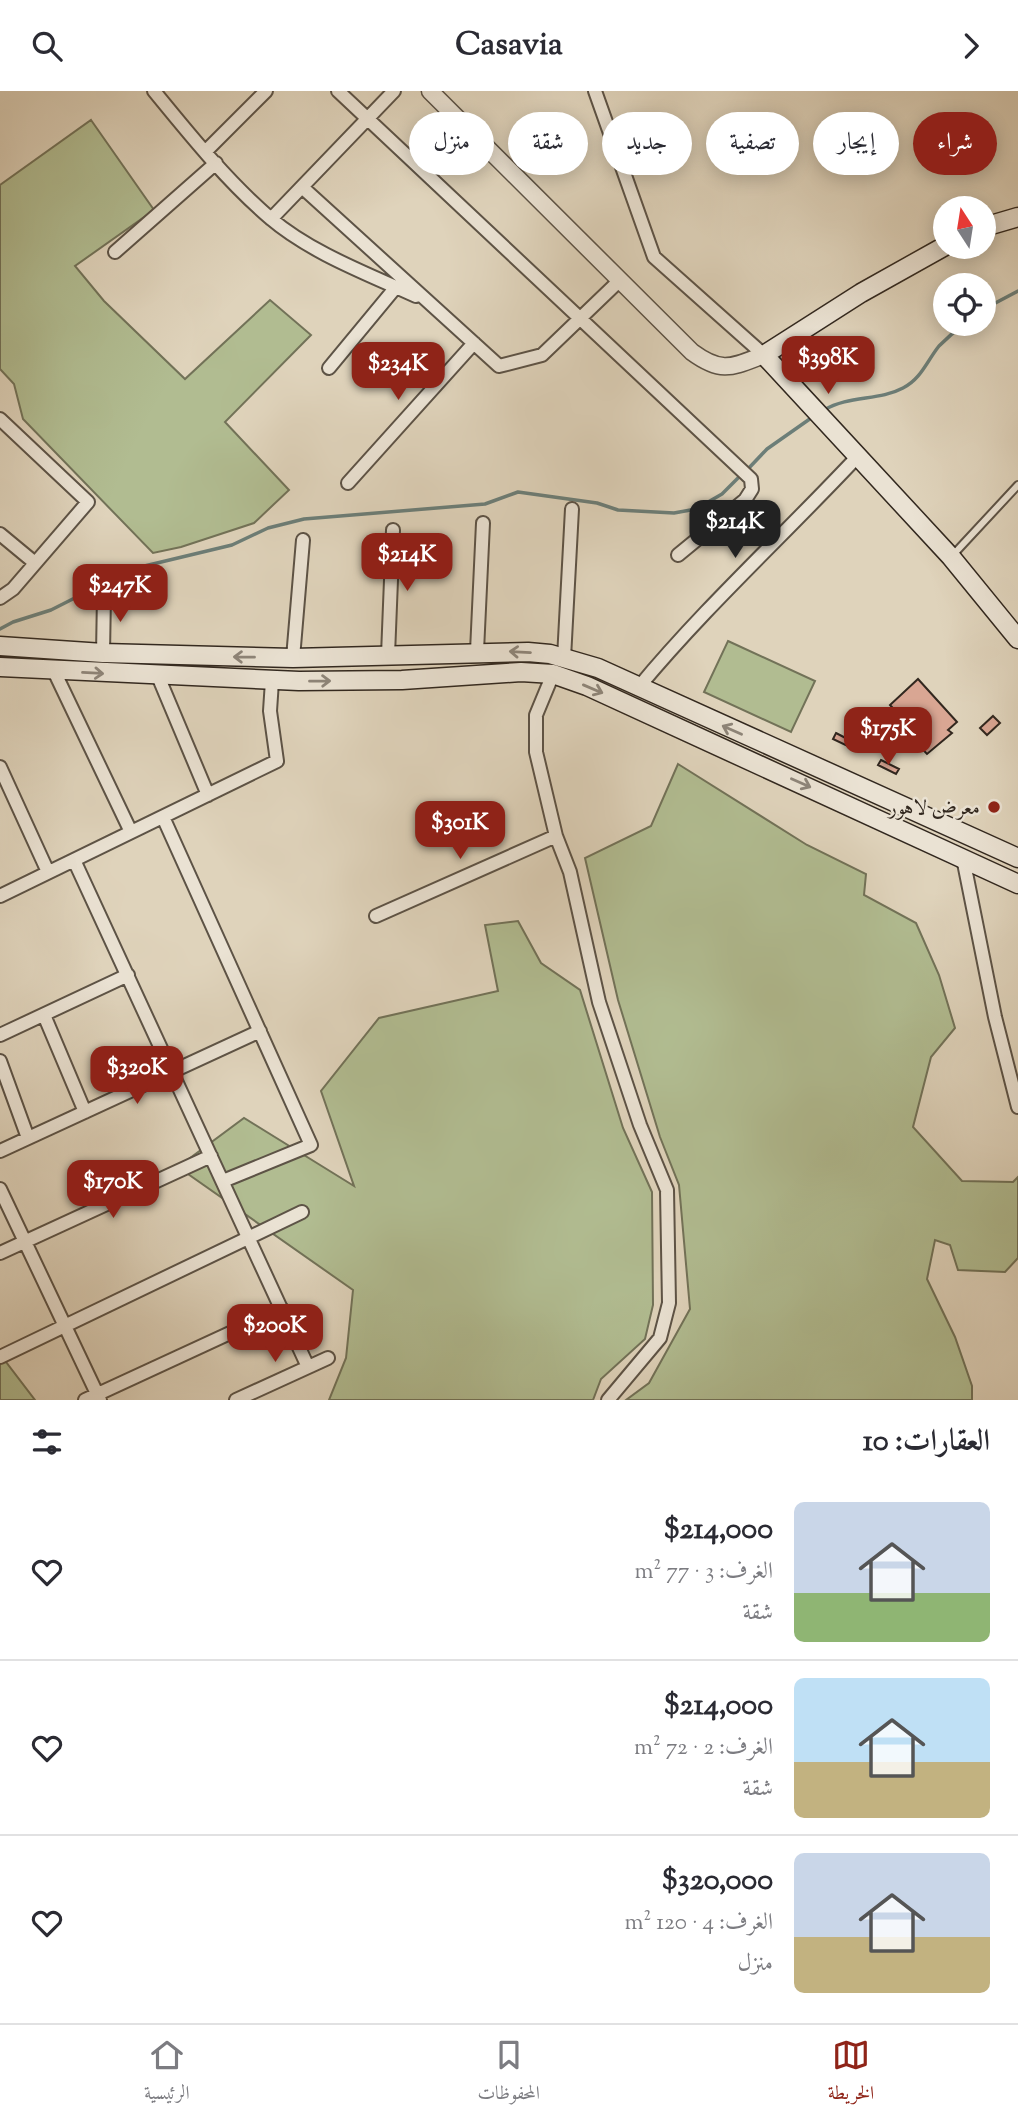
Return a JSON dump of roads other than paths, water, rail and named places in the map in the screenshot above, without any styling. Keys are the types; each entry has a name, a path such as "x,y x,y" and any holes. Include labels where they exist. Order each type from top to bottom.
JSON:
{"main road":[{"path":"996,223 1018,217"},
{"path":"933,253 861,293 764,355 951,558 1018,639"},
{"path":"0,646 103,653 293,658 477,651 528,652 564,658 598,668 1018,857"},
{"path":"272,657 272,681"},
{"path":"0,667 272,681 402,680 521,672 553,674 587,686 1018,884"},
{"path":"844,803 855,784"}],"street":[{"path":"154,91 205,152 271,219 334,258 426,301"},
{"path":"205,152 266,91"},
{"path":"338,91 751,479 752,489 745,500 678,555"},
{"path":"271,219 394,91"},
{"path":"430,91 692,352 713,365 730,367 764,355 654,257 595,91"},
{"path":"115,252 216,163"},
{"path":"302,187 499,366 542,355 619,281"},
{"path":"329,367 396,287"},
{"path":"348,483 474,343"},
{"path":"0,419 88,502 0,598"},
{"path":"638,688 701,614 771,548 858,456"},
{"path":"564,658 572,509"},
{"path":"477,651 483,523"},
{"path":"388,655 393,530"},
{"path":"0,534 34,563"},
{"path":"293,658 303,540"},
{"path":"103,653 104,595"},
{"path":"54,671 131,832"},
{"path":"553,674 536,715 533,738 556,836 570,872 599,1002 640,1125 667,1190 668,1303 660,1338 608,1400"},
{"path":"158,676 208,795"},
{"path":"0,896 277,761 270,711 272,681"},
{"path":"0,767 48,872"},
{"path":"163,817 311,1145 223,1181"},
{"path":"376,916 556,836"},
{"path":"963,858 995,1017 1018,1107"},
{"path":"74,860 308,1367"},
{"path":"0,1035 128,975"},
{"path":"44,1015 85,1112"},
{"path":"0,1151 260,1031"},
{"path":"0,1061 28,1138"},
{"path":"0,1253 211,1156"},
{"path":"0,1189 65,1326 94,1398 282,1309"},
{"path":"0,1357 302,1212"},
{"path":"236,1400 328,1358"}],"lane":[{"path":"951,558 1018,485"}],"waterway":[{"path":"996,303 1018,291"},
{"path":"824,410 844,402 884,395 903,388 919,375 939,346 950,336"},
{"path":"747,470 767,449 814,416"},
{"path":"0,629 51,610 132,569 232,545 268,528 304,519 485,504 518,492 597,503 618,510 674,513 696,509 722,494 741,475"}],"place":[{"name":"معرض لاهور","path":"994,807"}]}
